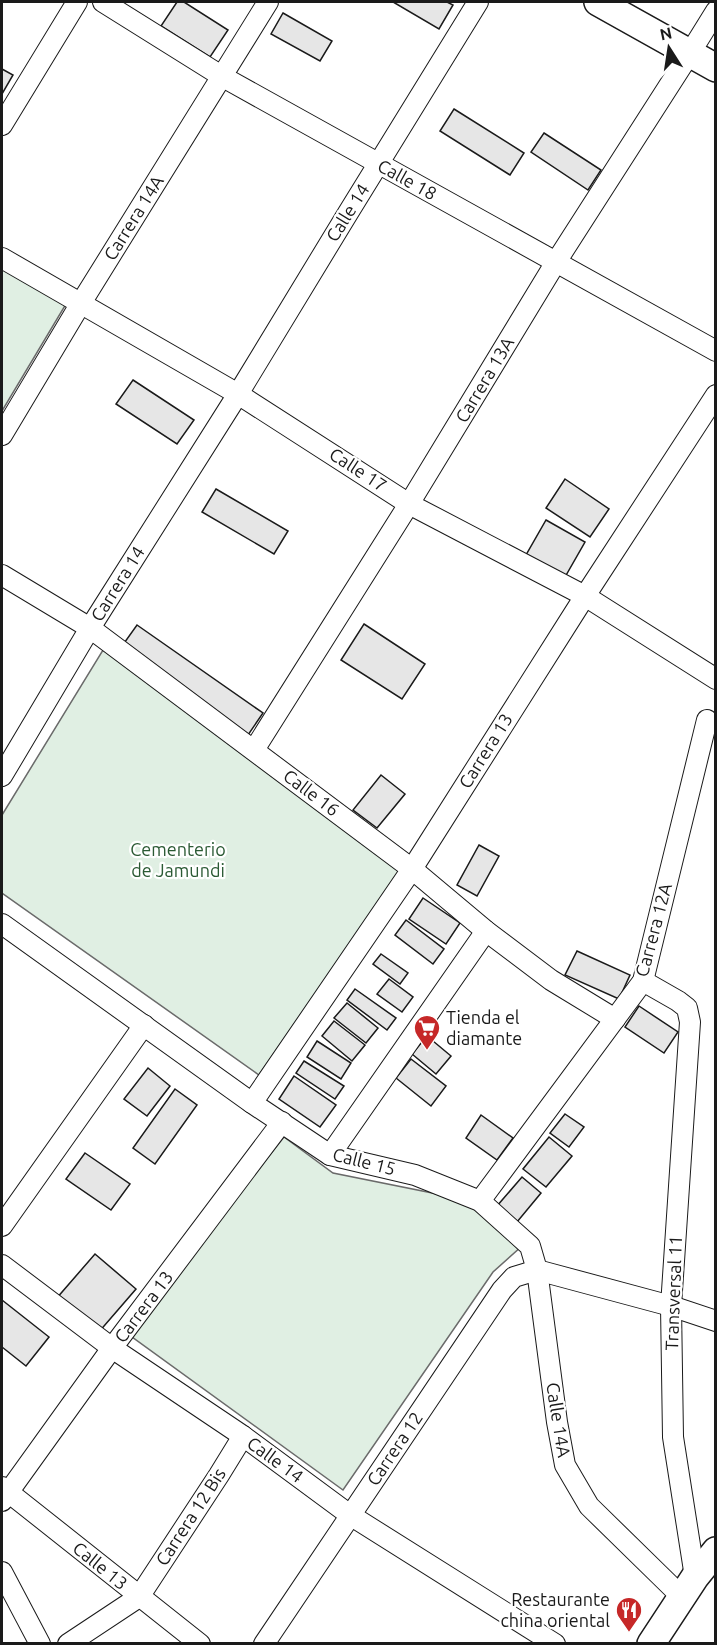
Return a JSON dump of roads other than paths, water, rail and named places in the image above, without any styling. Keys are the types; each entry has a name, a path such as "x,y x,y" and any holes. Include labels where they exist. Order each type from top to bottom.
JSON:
{"street":[{"path":"2,125 77,2"},
{"name":"Calle 18","path":"104,2 223,77 716,351"},
{"name":"Carrera 14A","path":"2,435 268,2"},
{"name":"Calle 14","path":"238,394 478,2"},
{"path":"598,2 716,69"},
{"name":"Carrera 13A","path":"254,750 409,504 556,262 716,10"},
{"name":"Calle 17","path":"2,258 238,394 409,504 585,596 716,679"},
{"name":"Carrera 14","path":"2,776 90,628 238,394"},
{"name":"Carrera 13","path":"252,1103 412,868 716,395"},
{"name":"Calle 16","path":"2,575 90,628 412,868 486,931 551,980 615,1019"},
{"name":"Carrera 12A","path":"480,1201 643,981 709,730"},
{"name":"Calle 15","path":"2,924 252,1103 330,1155 415,1175 480,1201 530,1246 537,1270"},
{"path":"330,1155 486,931"},
{"name":"Transversal 11","path":"643,981 687,1008 690,1022 671,1306 673,1437 689,1587"},
{"path":"2,1226 144,1025"},
{"name":"Carrera 13","path":"3,1493 282,1122"},
{"name":"Calle 14","path":"2,1264 112,1348 243,1436 350,1515 555,1644"},
{"path":"537,1270 671,1306 716,1321"},
{"name":"Carrera 12","path":"264,1644 502,1290 514,1277 537,1270"},
{"name":"Calle 14A","path":"537,1270 557,1422 565,1465 589,1506 689,1587"},
{"name":"Carrera 12 Bis","path":"138,1597 243,1436"},
{"name":"Calle 13","path":"3,1493 200,1644"},
{"path":"651,1644 716,1551"},
{"path":"2,1572 40,1644"},
{"path":"68,1644 138,1597"}],"place":[{"name":"Tienda el diamante","path":"427,1051"},
{"name":"Restaurante china oriental","path":"629,1633"}],"park label":[{"name":"Cementerio de Jamundi","path":"178,860"}]}
